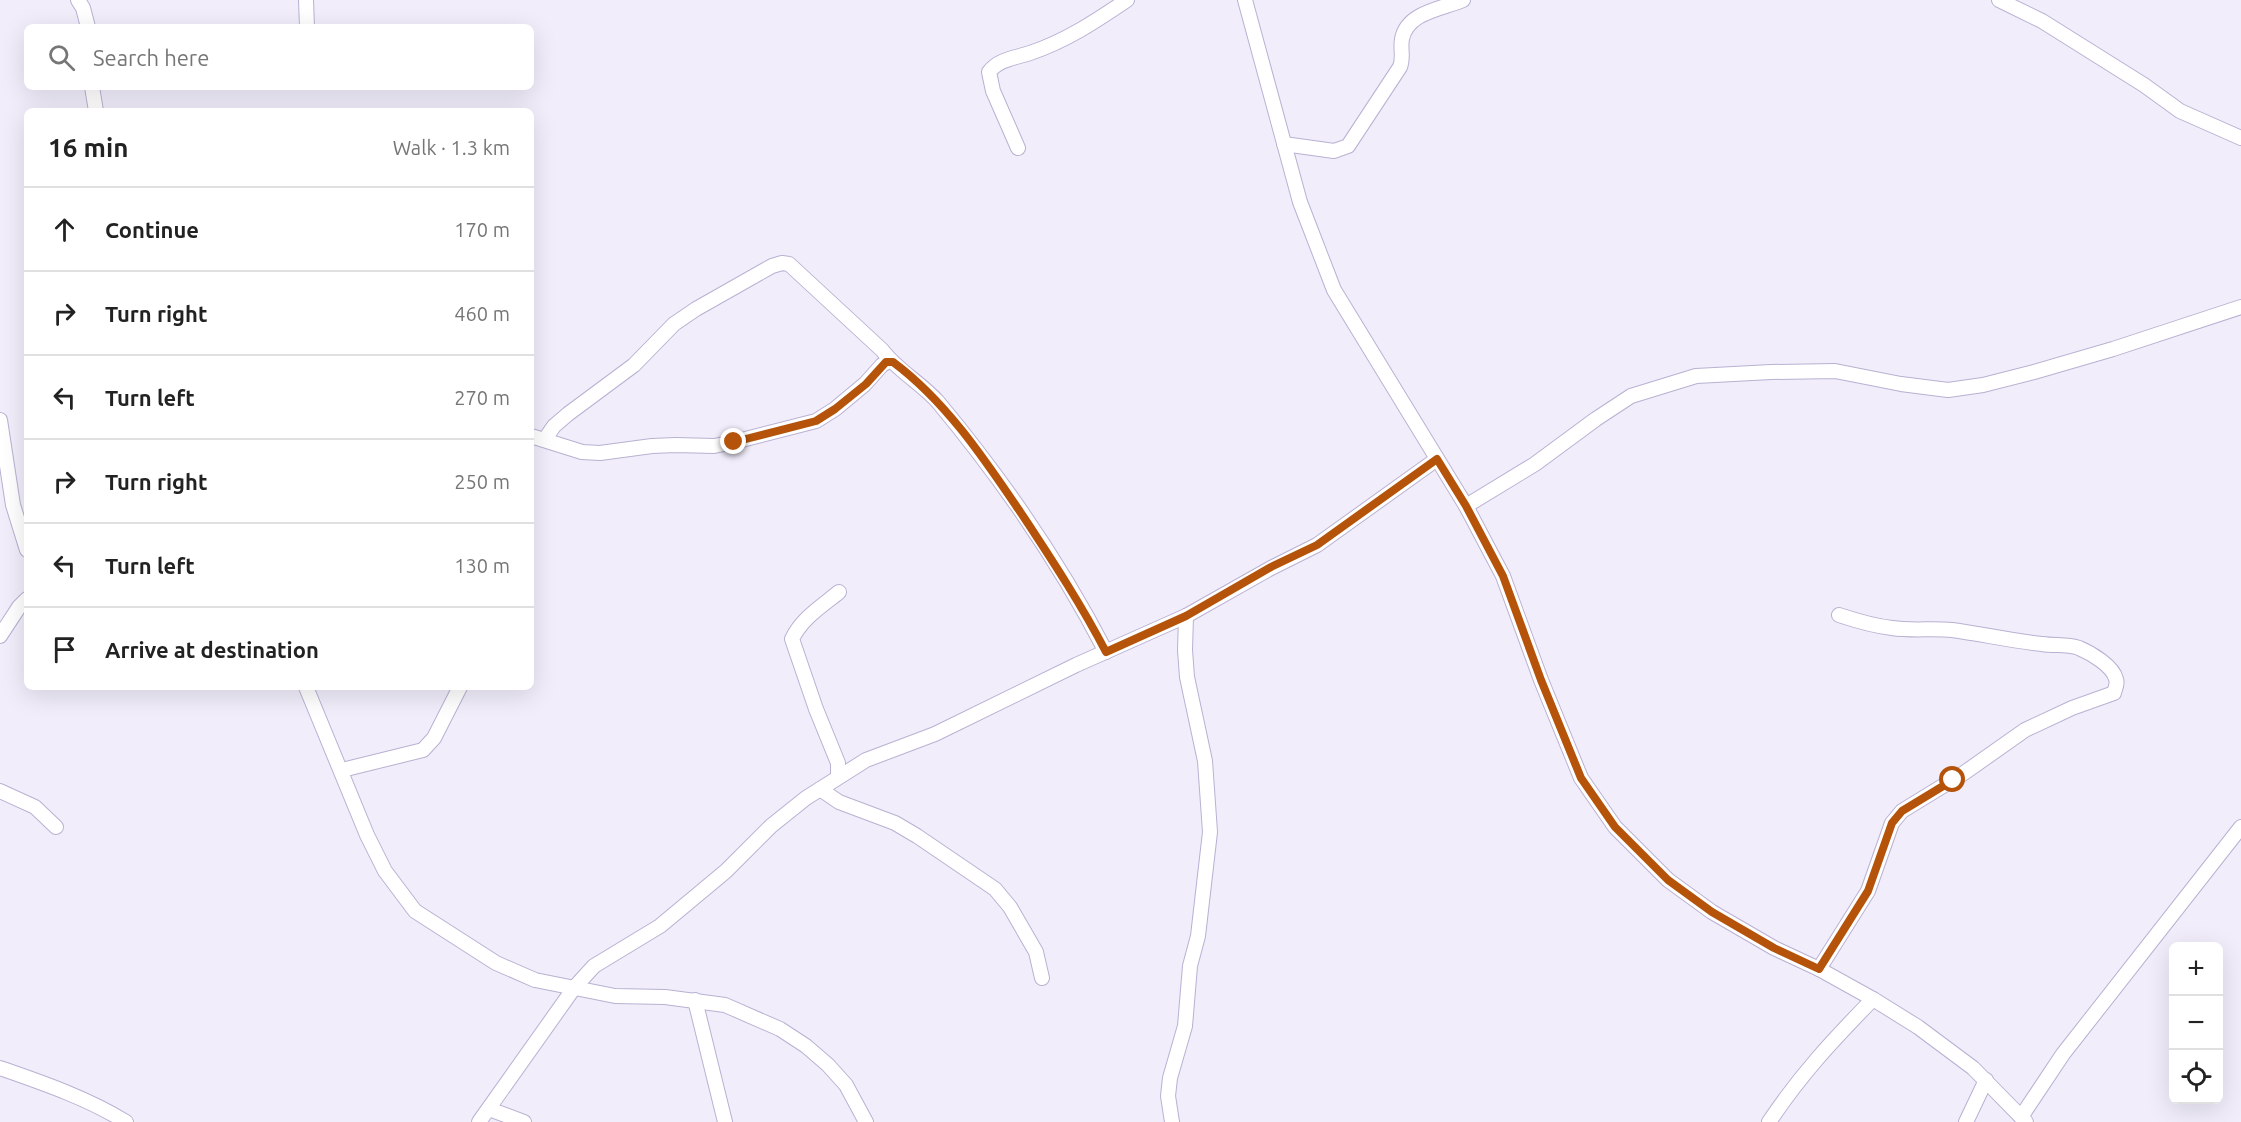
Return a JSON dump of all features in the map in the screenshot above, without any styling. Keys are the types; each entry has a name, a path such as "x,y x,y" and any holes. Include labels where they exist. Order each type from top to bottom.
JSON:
{"street":[{"path":"78,0 83,8 87,24"},
{"path":"306,0 307,24"},
{"path":"1018,148 993,91 989,72 995,64 1031,53 1074,35 1127,0"},
{"path":"1245,0 1300,202 1334,290 1466,506 1503,576 1541,680 1581,778 1615,827 1668,880 1712,912 1774,948 1819,969 1873,999 1949,1048 1986,1080 2023,1119 2062,1054 2241,827"},
{"path":"1284,144 1334,152 1347,146 1400,67 1403,60 1401,40 1411,21 1463,0"},
{"path":"1999,0 2042,21 2144,85 2180,111 2241,138"},
{"path":"92,90 96,108"},
{"path":"538,438 634,365 675,324 696,309 779,264 789,264 882,350 889,361 906,372 934,398 992,470 1061,573 1106,652"},
{"path":"1466,506 1535,464 1631,396 1696,376 1835,371 1901,384 1948,390 1983,385 2034,372 2241,307"},
{"path":"538,438 582,452 600,453 676,444 714,446 734,442 816,421 858,391 882,365 889,361"},
{"path":"0,420 13,505 24,540"},
{"path":"479,1122 574,988 594,966 660,926 726,871 771,826 838,776 866,760 935,734 1186,616 1271,567 1317,545 1437,459"},
{"path":"838,776 838,763 816,709 792,639 805,619 839,592"},
{"path":"0,636 24,602"},
{"path":"1819,969 1868,891 1892,823 1902,811 1964,773 2025,730 2072,708 2114,693 2117,684 2116,677 2109,669 2092,654 2077,647 2062,644 2044,645 1948,630 1894,629 1865,624 1839,615"},
{"path":"1172,1122 1168,1096 1170,1078 1188,1009 1190,966 1198,936 1210,832 1205,761 1186,670 1186,616"},
{"path":"307,690 367,834 385,871 415,911 496,963 518,974 553,985 615,996 695,1000 725,1005 748,1014 780,1029 806,1046 828,1065 846,1085 866,1122"},
{"path":"342,770 423,750 434,738 458,690"},
{"path":"820,789 839,802 895,823 994,890 1010,907 1035,952 1042,978"},
{"path":"0,791 35,807 56,827"},
{"path":"1769,1122 1808,1067 1873,999"},
{"path":"695,1000 725,1122"},
{"path":"0,1068 53,1086 106,1110 126,1122"},
{"path":"1966,1122 1986,1080"},
{"path":"489,1109 524,1122"}],"route":[{"path":"734,442 816,421 866,384 882,365 889,361 893,362 934,398 992,470 1061,573 1090,620 1106,652 1186,616 1271,567 1317,545 1437,459 1466,506 1503,576 1541,680 1581,778 1615,827 1668,880 1712,912 1774,948 1819,969 1868,891 1892,823 1913,803 1953,780"}]}
